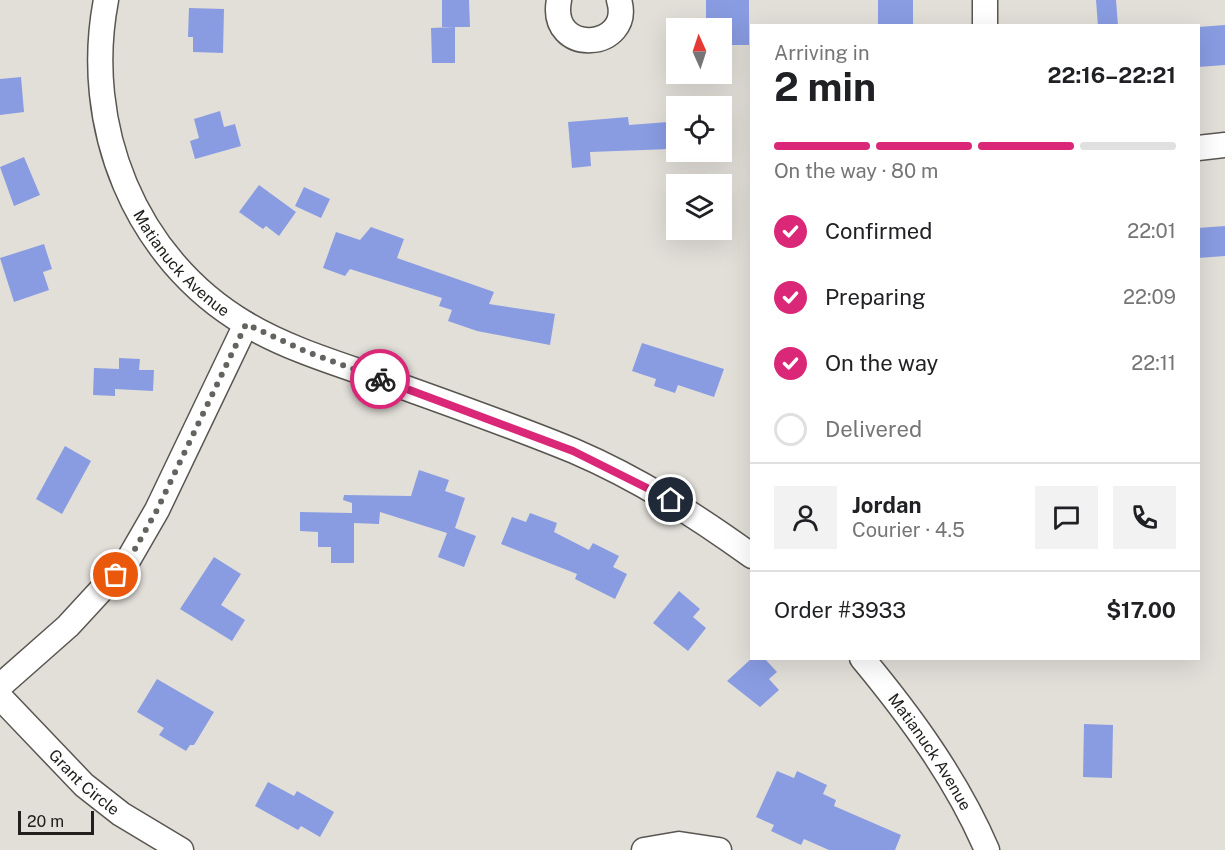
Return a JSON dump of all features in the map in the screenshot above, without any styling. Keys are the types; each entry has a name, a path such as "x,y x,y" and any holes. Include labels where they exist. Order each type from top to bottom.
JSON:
{"street":[{"name":"Matianuck Avenue","path":"106,0 99,58 101,96 106,130 123,181 139,214 172,261 207,295 246,324 307,352 504,424 606,466 671,500 750,555"},
{"path":"559,0 559,18 563,28 579,39 589,41 609,35 616,27 620,17 620,0"},
{"path":"985,0 985,24"},
{"path":"1200,148 1225,145"},
{"path":"0,686 68,626 127,562 157,510 246,324"},
{"name":"Matianuck Avenue","path":"864,660 924,738 959,795 987,850"},
{"name":"Grant Circle","path":"0,697 84,785 121,814 181,850"},
{"path":"644,850 679,844 719,850"}],"building":[{"path":"442,0 469,0 470,27 442,27"},
{"path":"706,0 749,0 749,45 732,45 732,18 706,18"},
{"path":"878,0 913,0 913,24 878,24"},
{"path":"1096,0 1116,0 1118,24 1098,24"},
{"path":"189,8 224,9 223,53 193,52 193,37 188,37"},
{"path":"1225,25 1225,65 1200,67 1200,27"},
{"path":"455,27 455,63 432,63 431,28"},
{"path":"21,77 24,112 0,115 0,79"},
{"path":"220,111 224,127 235,124 241,146 195,159 190,141 199,138 194,119"},
{"path":"628,117 629,125 666,122 666,149 590,152 591,166 572,168 568,122"},
{"path":"24,157 40,195 14,206 0,167"},
{"path":"259,185 296,212 279,236 266,226 263,229 239,212"},
{"path":"304,187 330,199 321,218 295,206"},
{"path":"1225,226 1225,256 1200,258 1200,228"},
{"path":"371,227 404,239 397,258 494,292 489,304 555,314 550,345 477,331 448,321 452,310 439,306 442,298 350,269 345,276 323,268 336,232 360,240"},
{"path":"44,244 52,269 43,272 49,290 14,302 0,258"},
{"path":"642,343 724,369 714,397 678,385 675,393 654,386 656,379 632,371"},
{"path":"119,358 140,359 139,370 154,370 153,391 115,389 115,396 93,395 94,368 119,369"},
{"path":"65,446 91,461 62,514 36,499"},
{"path":"419,470 449,480 445,491 465,498 455,528 476,536 464,567 438,557 447,533 380,512 379,524 354,523 354,563 331,563 331,547 318,547 318,532 300,531 300,512 352,513 352,503 343,500 344,495 411,496"},
{"path":"530,513 557,523 554,532 589,550 593,543 619,556 613,567 627,574 615,599 575,579 577,574 501,544 512,517 526,522"},
{"path":"214,557 241,574 221,605 245,620 232,641 180,609"},
{"path":"679,591 700,609 693,617 706,628 688,651 653,623"},
{"path":"750,660 766,660 777,672 769,679 779,690 760,707 727,681"},
{"path":"157,679 214,712 194,745 190,745 186,751 159,735 164,728 137,712"},
{"path":"1084,724 1113,725 1112,778 1083,777"},
{"path":"777,771 794,778 797,771 827,785 823,794 836,800 834,806 901,835 895,850 829,850 804,839 801,845 771,831 774,825 756,817"},
{"path":"268,782 294,796 297,791 334,812 320,837 301,826 298,830 255,806"}],"way so far":[{"path":"116,575 127,562 157,510 246,324 307,352 380,379"}],"route":[{"path":"380,379 573,451 638,481 671,500"}]}
